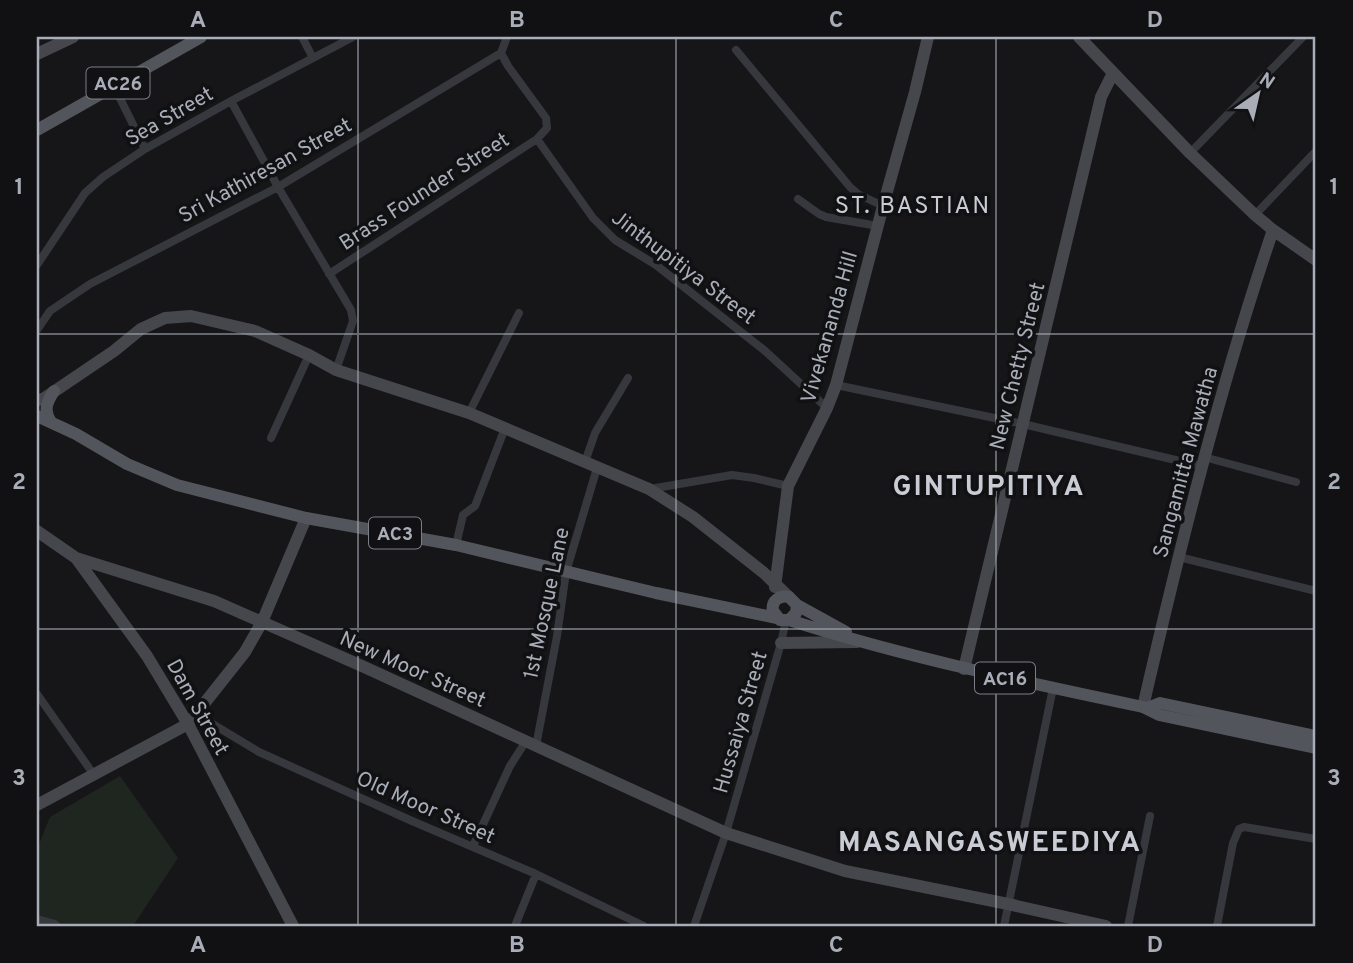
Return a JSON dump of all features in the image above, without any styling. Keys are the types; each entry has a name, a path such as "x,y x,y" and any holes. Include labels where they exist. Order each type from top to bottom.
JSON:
{"main road":[{"name":"AC26","path":"37,130 201,37"},
{"path":"51,422 46,409 54,391"},
{"name":"AC3","path":"37,416 127,464 177,485 306,518 456,545 656,593 784,619"},
{"path":"781,596 793,601 796,613 784,619 774,615 772,608 781,596"},
{"name":"AC16","path":"793,601 865,641"},
{"name":"AC16","path":"784,619 964,669 1145,707 1159,715 1316,748"},
{"name":"AC16","path":"1145,707 1160,703 1316,736"}],"street":[{"path":"37,54 73,37"},
{"path":"302,37 313,58"},
{"name":"Sea Street","path":"37,265 85,193 103,177 145,149 353,37"},
{"path":"506,37 501,53 546,118 547,128 537,139"},
{"name":"Vivekananda Hill","path":"775,601 789,486 836,385 928,37"},
{"path":"1079,37 1255,215 1316,261"},
{"path":"1191,153 1303,37"},
{"path":"736,50 850,187 883,206"},
{"name":"Sri Kathiresan Street","path":"37,330 50,311 90,284 278,187 501,53"},
{"name":"New Chetty Street","path":"964,669 1101,97 1113,73"},
{"path":"114,86 145,149"},
{"path":"231,101 351,310 352,321 336,370"},
{"name":"Brass Founder Street","path":"330,274 537,139"},
{"name":"Jinthupitiya Street","path":"537,139 603,230 656,265 754,342 827,408"},
{"path":"1255,215 1316,151"},
{"path":"798,199 826,217 878,226"},
{"name":"Sangamitta Mawatha","path":"1145,707 1202,462 1273,230"},
{"path":"469,413 519,313"},
{"path":"37,400 43,399 114,351 141,329 165,318 191,316 256,331 336,370 469,413 649,489 693,517 793,601"},
{"path":"271,438 309,355"},
{"name":"1st Mosque Lane","path":"531,744 557,636 566,572 591,465 595,433 628,378"},
{"path":"836,385 1296,482"},
{"path":"456,545 463,515 475,506 505,428"},
{"path":"649,489 732,475 789,486"},
{"path":"37,805 192,719 245,652 262,622 306,518"},
{"name":"Dam Street","path":"37,531 76,558 192,719 293,926"},
{"path":"1179,557 1316,591"},
{"name":"New Moor Street","path":"76,558 214,601 726,833 845,871 1106,926"},
{"name":"Hussaiya Street","path":"694,926 726,833 781,643 784,619"},
{"path":"781,643 865,641"},
{"path":"1004,926 1053,688"},
{"path":"37,694 94,775"},
{"name":"Old Moor Street","path":"192,719 412,821 536,874 644,926"},
{"path":"472,846 510,766 531,744"},
{"path":"1128,926 1150,816"},
{"path":"1217,926 1233,843 1239,829 1244,827 1316,839"},
{"path":"515,926 536,874"},
{"path":"37,919 55,923 57,926"}],"shaded area":[{"path":"120,776 178,858 133,926 61,926 37,916 37,849 50,817"}],"district":[{"name":"ST. BASTIAN","path":"913,205"},
{"name":"GINTUPITIYA","path":"989,485"},
{"name":"MASANGASWEEDIYA","path":"990,841"}]}
